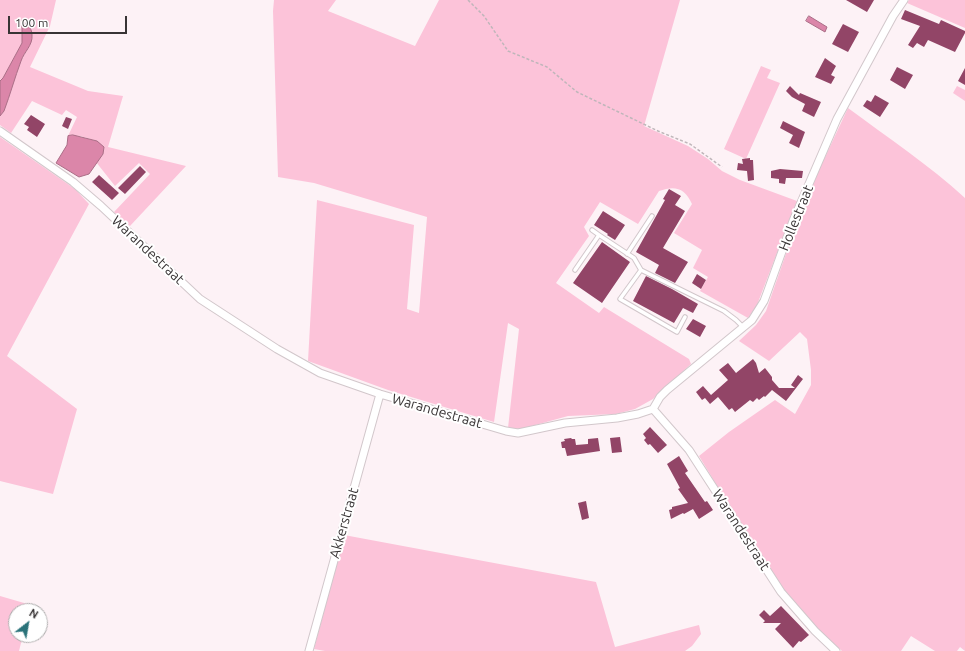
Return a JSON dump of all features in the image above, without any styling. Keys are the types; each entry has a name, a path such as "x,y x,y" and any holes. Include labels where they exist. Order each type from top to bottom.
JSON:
{"street":[{"name":"Hollestraat","path":"653,408 660,397 667,390 752,320 764,301 794,221 837,119 893,16 904,0"},
{"name":"Warandestraat","path":"0,131 73,182 101,206 200,299 277,349 320,373 380,394 506,431 518,433 565,423 617,418 638,414 653,408 689,450 781,592 815,631 836,651"},
{"name":"Akkerstraat","path":"309,651 380,394"}],"lane":[{"path":"628,254 652,216"},
{"path":"592,230 634,258 641,270 724,311 743,327"},
{"path":"575,270 599,235"},
{"path":"641,270 620,299 677,332 685,317"}],"path":[{"path":"468,0 484,16 508,51 547,67 577,92 658,131 690,144 722,167"}],"shaded area":[{"path":"0,0 56,0 50,26 30,67 88,91 123,96 108,147 186,166 130,226 114,212 150,174 139,163 115,186 96,162 103,154 97,141 80,136 68,136 77,117 66,110 62,115 32,101 11,133 0,125 0,116 4,111 21,60 29,47 30,28 25,22 19,19 17,23 22,27 22,43 3,78 0,80"},
{"path":"274,0 336,0 328,11 415,46 439,0 680,0 644,126 688,146 708,159 722,171 740,180 797,201 757,305 748,318 700,291 708,277 693,268 702,250 674,233 692,204 683,191 670,188 659,191 638,224 600,202 584,227 589,236 556,283 599,313 604,307 689,359 691,364 653,399 635,409 616,414 568,416 521,429 508,428 519,329 508,323 494,422 388,390 308,361 317,200 414,225 407,309 419,313 427,217 314,183 278,177 273,11"},
{"path":"909,0 965,0 965,28 907,3"},
{"path":"809,16 827,27 825,32 806,21"},
{"path":"19,19 30,27 32,39 21,61 4,111 0,116 0,81 22,43 22,27 16,21"},
{"path":"761,66 771,70 767,78 780,83 746,159 724,149"},
{"path":"957,86 965,90 965,101 953,93"},
{"path":"848,108 922,163 965,198 965,651 960,647 957,651 935,651 911,636 901,651 842,651 808,619 790,598 754,546 699,456 729,432 775,400 795,414 811,385 811,370 807,339 800,332 769,361 739,341 756,325 766,311 788,248 819,170"},
{"path":"73,135 97,141 104,147 103,154 89,174 79,177 56,163 67,145 68,136"},
{"path":"0,137 75,189 89,204 7,356 77,409 53,494 0,481"},
{"path":"344,535 596,582 615,647 699,625 701,634 692,646 685,651 325,651 314,649"},
{"path":"0,596 24,603 8,603 8,643 21,643 19,651 0,651"}],"building":[{"path":"846,0 874,0 867,12"},
{"path":"905,10 939,24 941,20 965,31 955,52 928,40 924,47 917,43 913,48 908,45 920,26 901,19"},
{"path":"843,24 859,32 848,52 832,44"},
{"path":"825,58 836,66 831,75 835,77 831,84 815,77"},
{"path":"897,67 913,75 905,89 890,80"},
{"path":"965,68 965,85 958,81"},
{"path":"790,86 799,95 800,93 821,102 814,117 802,111 805,104 792,97 786,91"},
{"path":"875,95 889,103 880,117 863,106 867,100 871,102"},
{"path":"31,115 45,124 37,137 27,130 29,127 24,124"},
{"path":"66,117 72,119 68,129 62,126"},
{"path":"783,121 805,132 799,148 789,143 793,135 780,128"},
{"path":"750,158 750,160 753,160 754,180 748,181 747,171 737,170 738,163 743,164 742,159"},
{"path":"140,166 146,172 125,194 118,188"},
{"path":"780,169 803,171 802,178 786,178 785,184 779,183 779,179 771,178 771,171"},
{"path":"99,175 119,193 112,200 92,182"},
{"path":"669,189 681,196 675,205 685,211 663,248 688,262 675,283 655,273 659,265 636,252 665,200 663,199"},
{"path":"603,211 625,225 615,240 594,225"},
{"path":"602,242 630,262 602,303 573,283"},
{"path":"697,274 706,280 701,289 692,283"},
{"path":"646,276 698,304 693,313 683,308 674,323 633,301"},
{"path":"693,319 706,326 700,337 686,329"},
{"path":"753,359 759,373 765,368 779,388 795,388 791,385 798,375 803,379 786,401 772,390 765,397 764,396 759,400 757,398 753,402 750,400 735,412 732,408 729,410 718,397 710,404 705,398 702,400 696,392 703,386 711,395 728,380 719,370 728,363 736,373"},
{"path":"650,427 667,445 658,453 644,440 646,438 643,434"},
{"path":"620,437 622,452 612,453 610,438"},
{"path":"598,438 600,451 567,456 565,448 562,448 561,442 565,441 564,439 575,439 576,445 588,444 588,439"},
{"path":"679,456 688,471 685,473 705,502 707,501 713,510 699,519 693,509 671,519 669,510 672,509 672,507 688,503 678,489 680,488 667,464"},
{"path":"586,501 589,518 582,520 578,503"},
{"path":"781,606 809,635 801,642 799,641 793,648 775,629 781,623 763,623 765,621 759,615 764,610 770,616"}]}
